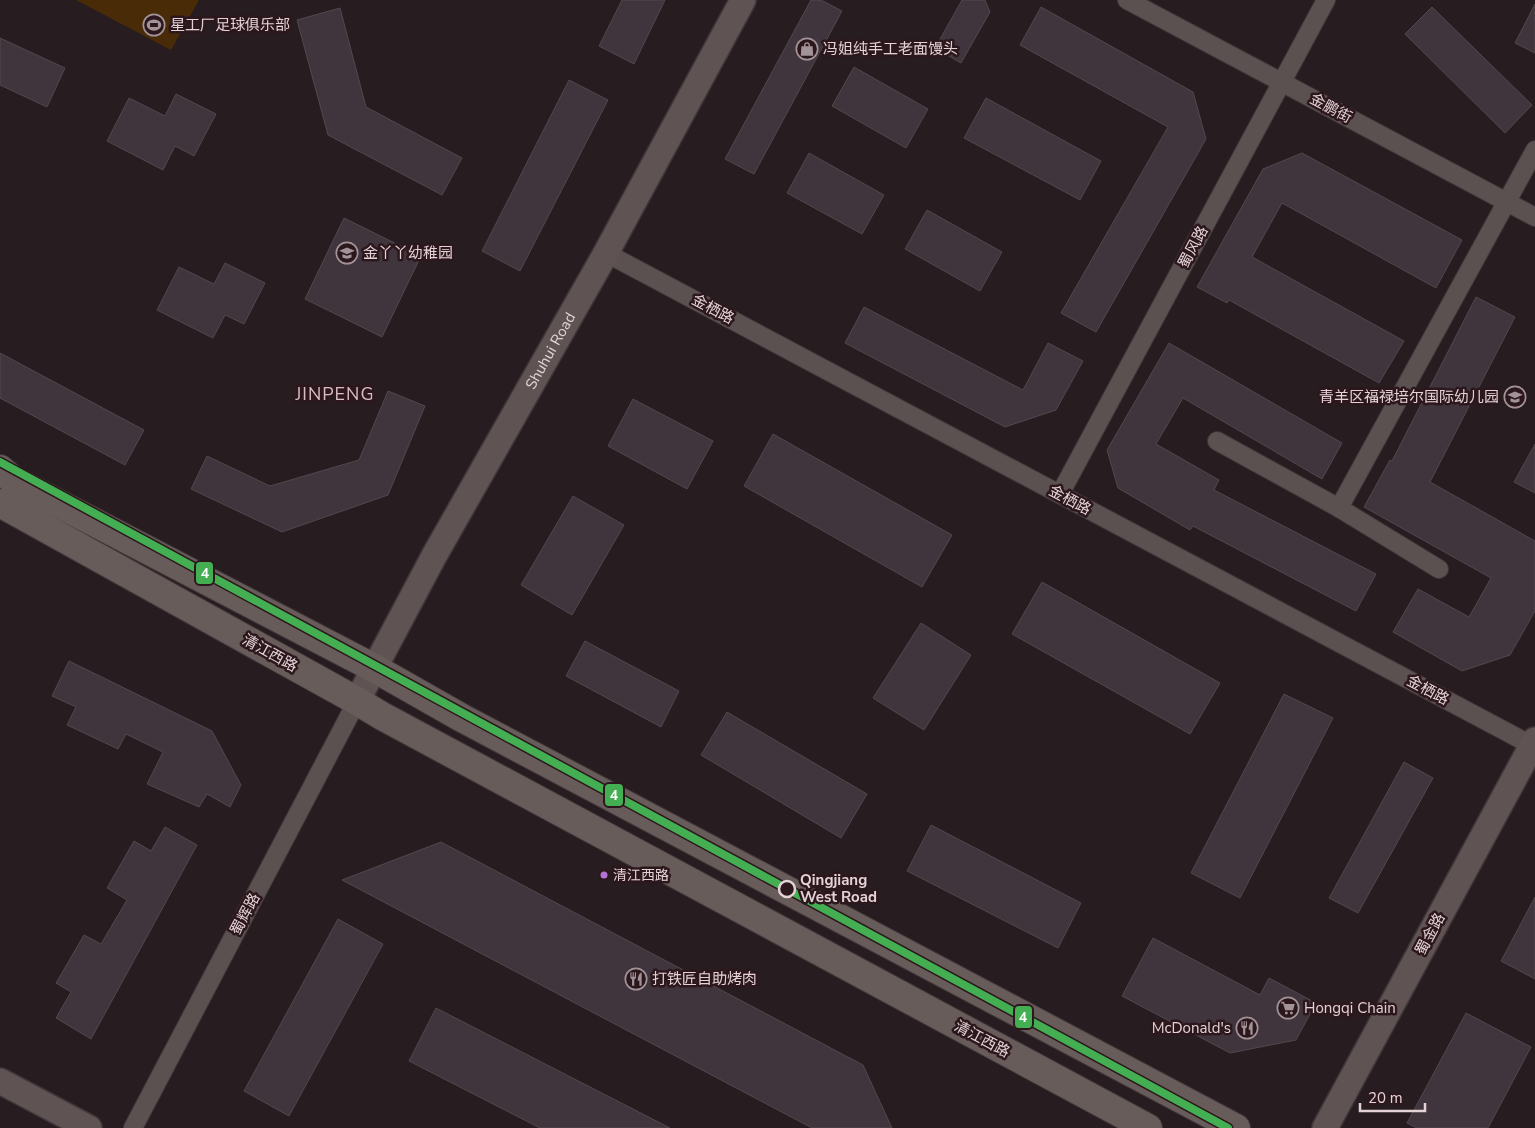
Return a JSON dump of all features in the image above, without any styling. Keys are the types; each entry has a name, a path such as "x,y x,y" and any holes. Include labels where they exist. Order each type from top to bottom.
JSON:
{"main road":[{"name":"清江西路","path":"3,481 374,668 462,718 1236,1128"},
{"name":"清江西路","path":"3,481 390,721 1148,1128"}],"street":[{"name":"Shuhui Road","path":"357,701 434,556 606,252 743,0"},
{"name":"金鹏街","path":"1126,0 1535,217"},
{"name":"蜀风路","path":"1060,494 1326,0"},
{"path":"1339,508 1535,150"},
{"name":"金栖路","path":"606,252 1534,744"},
{"path":"1217,441 1339,508 1439,569"},
{"name":"蜀辉路","path":"133,1128 357,701"},
{"name":"蜀金路","path":"1325,1128 1534,744"},
{"path":"0,1081 89,1128"}],"shaded area":[{"name":"星工厂足球俱乐部","path":"76,0 199,0 171,50"}],"building":[{"path":"622,0 665,0 634,64 599,46"},
{"path":"811,0 821,0 842,11 754,174 725,159"},
{"path":"962,0 985,0 990,12 961,63 935,48"},
{"path":"1535,4 1535,53 1515,43"},
{"path":"1041,7 1193,92 1206,139 1096,332 1061,313 1168,127 1020,45"},
{"path":"1432,7 1532,105 1505,133 1405,34"},
{"path":"340,8 366,107 462,158 442,195 328,135 297,20"},
{"path":"0,38 65,68 47,107 0,85"},
{"path":"854,67 928,109 906,148 832,106"},
{"path":"569,80 608,100 520,271 482,251"},
{"path":"176,94 216,114 194,156 175,146 163,170 107,141 129,98 165,116"},
{"path":"986,98 1101,161 1080,200 964,138"},
{"path":"809,153 884,195 862,234 787,193"},
{"path":"1302,153 1462,240 1436,288 1282,203 1252,257 1404,341 1379,383 1229,300 1227,303 1197,287 1263,169"},
{"path":"927,210 1002,252 980,291 905,249"},
{"path":"344,218 421,256 382,337 305,299"},
{"path":"225,263 265,283 244,324 225,315 213,338 157,310 179,267 214,284"},
{"path":"1476,297 1515,317 1430,482 1535,541 1535,611 1510,655 1462,671 1393,632 1418,589 1469,617 1491,578 1364,507 1390,460 1392,461"},
{"path":"864,307 1023,390 1048,343 1083,361 1056,410 1005,427 845,343"},
{"path":"1169,343 1342,443 1322,479 1183,398 1156,444 1219,480 1214,490 1376,574 1356,611 1193,526 1190,530 1118,488 1107,450"},
{"path":"0,353 144,430 125,465 0,398"},
{"path":"388,391 425,406 388,495 282,532 191,489 207,456 270,486 359,460"},
{"path":"633,399 713,441 687,489 608,446"},
{"path":"773,434 952,535 922,587 744,486"},
{"path":"1535,444 1535,493 1514,482"},
{"path":"573,496 624,525 572,615 521,585"},
{"path":"1042,582 1220,683 1190,734 1012,634"},
{"path":"921,623 971,655 924,730 873,698"},
{"path":"585,641 679,691 661,727 566,676"},
{"path":"69,661 212,731 241,785 230,807 207,794 199,807 147,784 163,752 126,734 118,749 67,725 76,707 52,696"},
{"path":"1284,694 1333,718 1240,898 1191,873"},
{"path":"727,712 867,794 841,838 701,755"},
{"path":"1404,762 1433,778 1358,913 1329,898"},
{"path":"931,825 1081,903 1058,948 907,871"},
{"path":"165,827 197,845 91,1039 56,1018 71,992 56,983 84,935 101,944 127,900 107,888 134,841 151,851"},
{"path":"441,842 863,1065 892,1128 812,1128 342,880"},
{"path":"1535,897 1535,979 1501,961"},
{"path":"338,919 383,944 289,1116 244,1091"},
{"path":"1153,938 1260,995 1269,978 1316,1003 1296,1040 1230,1053 1122,996"},
{"path":"436,1008 670,1128 540,1128 409,1061"},
{"path":"1466,1013 1531,1047 1488,1128 1417,1128 1407,1123"}],"transit line":[{"name":"4","path":"0,462 1228,1128"}],"place":[{"name":"星工厂足球俱乐部","path":"154,25"},
{"name":"冯姐纯手工老面馒头","path":"807,49"},
{"name":"金丫丫幼稚园","path":"347,253"},
{"name":"青羊区福禄培尔国际幼儿园","path":"1515,397"},
{"name":"清江西路","path":"604,875"},
{"name":"Qingjiang West Road","path":"787,889"},
{"name":"打铁匠自助烤肉","path":"636,979"},
{"name":"Hongqi Chain","path":"1288,1008"},
{"name":"McDonald's","path":"1247,1028"}],"district":[{"name":"JINPENG","path":"335,394"}]}
